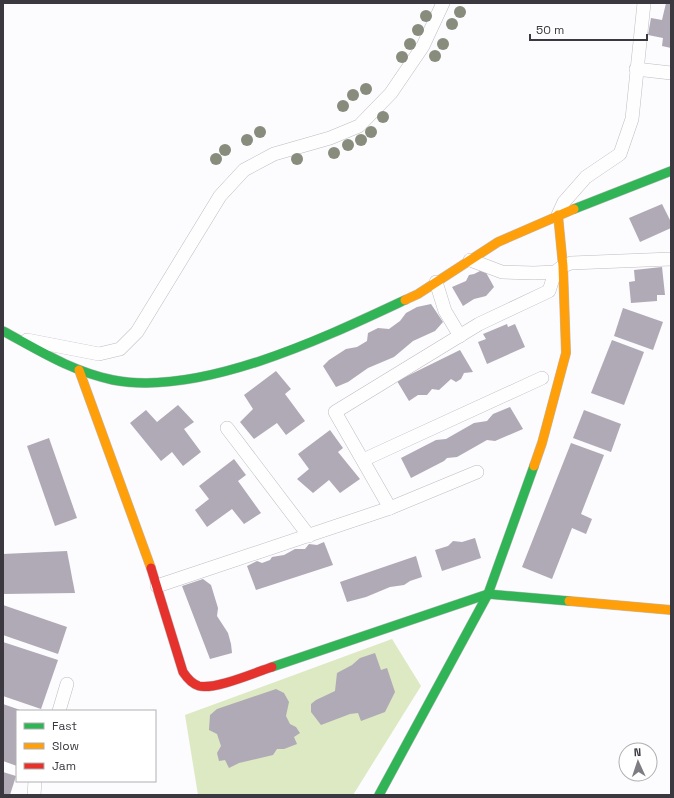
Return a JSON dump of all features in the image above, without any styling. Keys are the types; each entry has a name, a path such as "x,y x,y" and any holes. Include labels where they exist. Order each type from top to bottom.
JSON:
{"main road":[{"path":"8,334 68,366 114,380 156,383 213,375 267,358 341,330 418,294 498,242 558,215 671,171"},
{"path":"379,795 488,594 542,443 566,353 559,269 558,215"},
{"path":"79,370 157,586 183,672 189,682 200,688 212,687 488,594 671,610"}],"street":[{"path":"8,334 99,354 120,349 137,332 220,196 244,170 274,154 330,138 359,126 391,93 423,46 443,3"},
{"path":"558,215 564,202 586,178 620,154 632,118 644,3"},
{"path":"636,69 671,73"},
{"path":"470,260 502,272 559,269 572,263 671,259"},
{"path":"390,508 335,412 479,324 549,291 559,269"},
{"path":"436,282 445,311 460,336"},
{"path":"363,460 542,378"},
{"path":"227,428 309,536"},
{"path":"157,586 390,508 477,472"},
{"path":"59,710 67,684"},
{"path":"34,795 35,782"}],"green space":[{"path":"392,639 421,686 353,795 198,795 185,715"}],"building":[{"path":"666,3 671,3 671,48 662,46 663,38 648,35 651,18 662,20"},
{"path":"662,204 671,222 671,228 640,242 629,218"},
{"path":"662,267 665,295 657,295 657,301 631,303 629,282 635,281 634,270"},
{"path":"484,269 494,287 486,296 474,299 463,306 452,287 466,281 469,275"},
{"path":"431,304 443,322 435,331 413,341 394,357 368,368 348,382 336,387 323,366 329,360 346,349 357,347 367,341 368,333 378,328 389,329 400,321 406,313 417,307"},
{"path":"623,308 663,322 653,350 614,336"},
{"path":"507,324 508,327 515,324 525,347 487,364 478,342 486,339 483,334"},
{"path":"612,340 644,352 624,405 591,393"},
{"path":"460,350 473,372 464,373 461,379 456,382 451,379 439,390 432,389 427,395 418,395 409,401 397,381"},
{"path":"276,371 291,389 285,394 305,421 286,435 277,423 254,439 240,422 253,409 244,395"},
{"path":"178,405 194,422 184,429 201,452 183,466 172,452 161,461 130,423 146,410 157,422"},
{"path":"510,407 523,429 495,441 487,440 457,457 447,458 411,478 401,458 436,440 446,439 474,423 487,421 493,414"},
{"path":"584,410 621,424 611,452 573,438"},
{"path":"330,430 343,448 338,452 360,479 340,493 329,480 313,493 297,479 309,469 298,454"},
{"path":"49,438 77,518 55,526 27,446"},
{"path":"571,443 604,455 581,514 592,519 586,534 572,528 552,579 522,567"},
{"path":"234,459 246,475 238,481 261,513 244,524 232,509 207,527 195,510 209,499 199,486"},
{"path":"475,538 481,558 442,571 435,550 448,546 453,541 462,542"},
{"path":"324,542 333,565 256,590 247,566 257,561 262,563 270,560 272,557 284,555 295,549 305,549 309,544 317,545"},
{"path":"67,551 75,593 3,594 3,554"},
{"path":"416,556 422,577 410,581 404,585 390,587 366,597 347,602 340,582"},
{"path":"203,579 211,585 218,608 217,616 228,633 232,653 210,659 182,586"},
{"path":"3,605 67,627 58,654 3,635"},
{"path":"3,642 58,660 41,709 3,696"},
{"path":"375,653 381,670 387,668 395,692 385,712 361,721 358,713 350,714 321,725 311,712 311,704 335,691 337,673 352,665 360,658"},
{"path":"276,689 284,693 289,702 286,716 290,724 296,727 300,733 294,737 297,744 284,749 277,749 273,755 239,763 229,768 225,760 219,761 217,753 221,746 217,734 209,730 210,715 217,709"},
{"path":"3,704 20,710 16,710 16,766 3,761"},
{"path":"3,772 16,776 10,795 3,795"}],"traffic: fast":[{"path":"574,209 671,171"},
{"path":"3,331 69,366 113,380 148,383 185,380 223,372 262,360 301,346 405,300"},
{"path":"379,795 488,594 534,466"},
{"path":"272,667 488,594 569,601"}],"traffic: slow":[{"path":"405,300 418,294 498,242 574,209"},
{"path":"534,466 542,443 566,353 563,266 558,215"},
{"path":"79,370 151,568"},
{"path":"569,601 671,610"}],"traffic: jam":[{"path":"151,568 183,672 188,679 196,685 206,687 236,680 272,667"}]}
